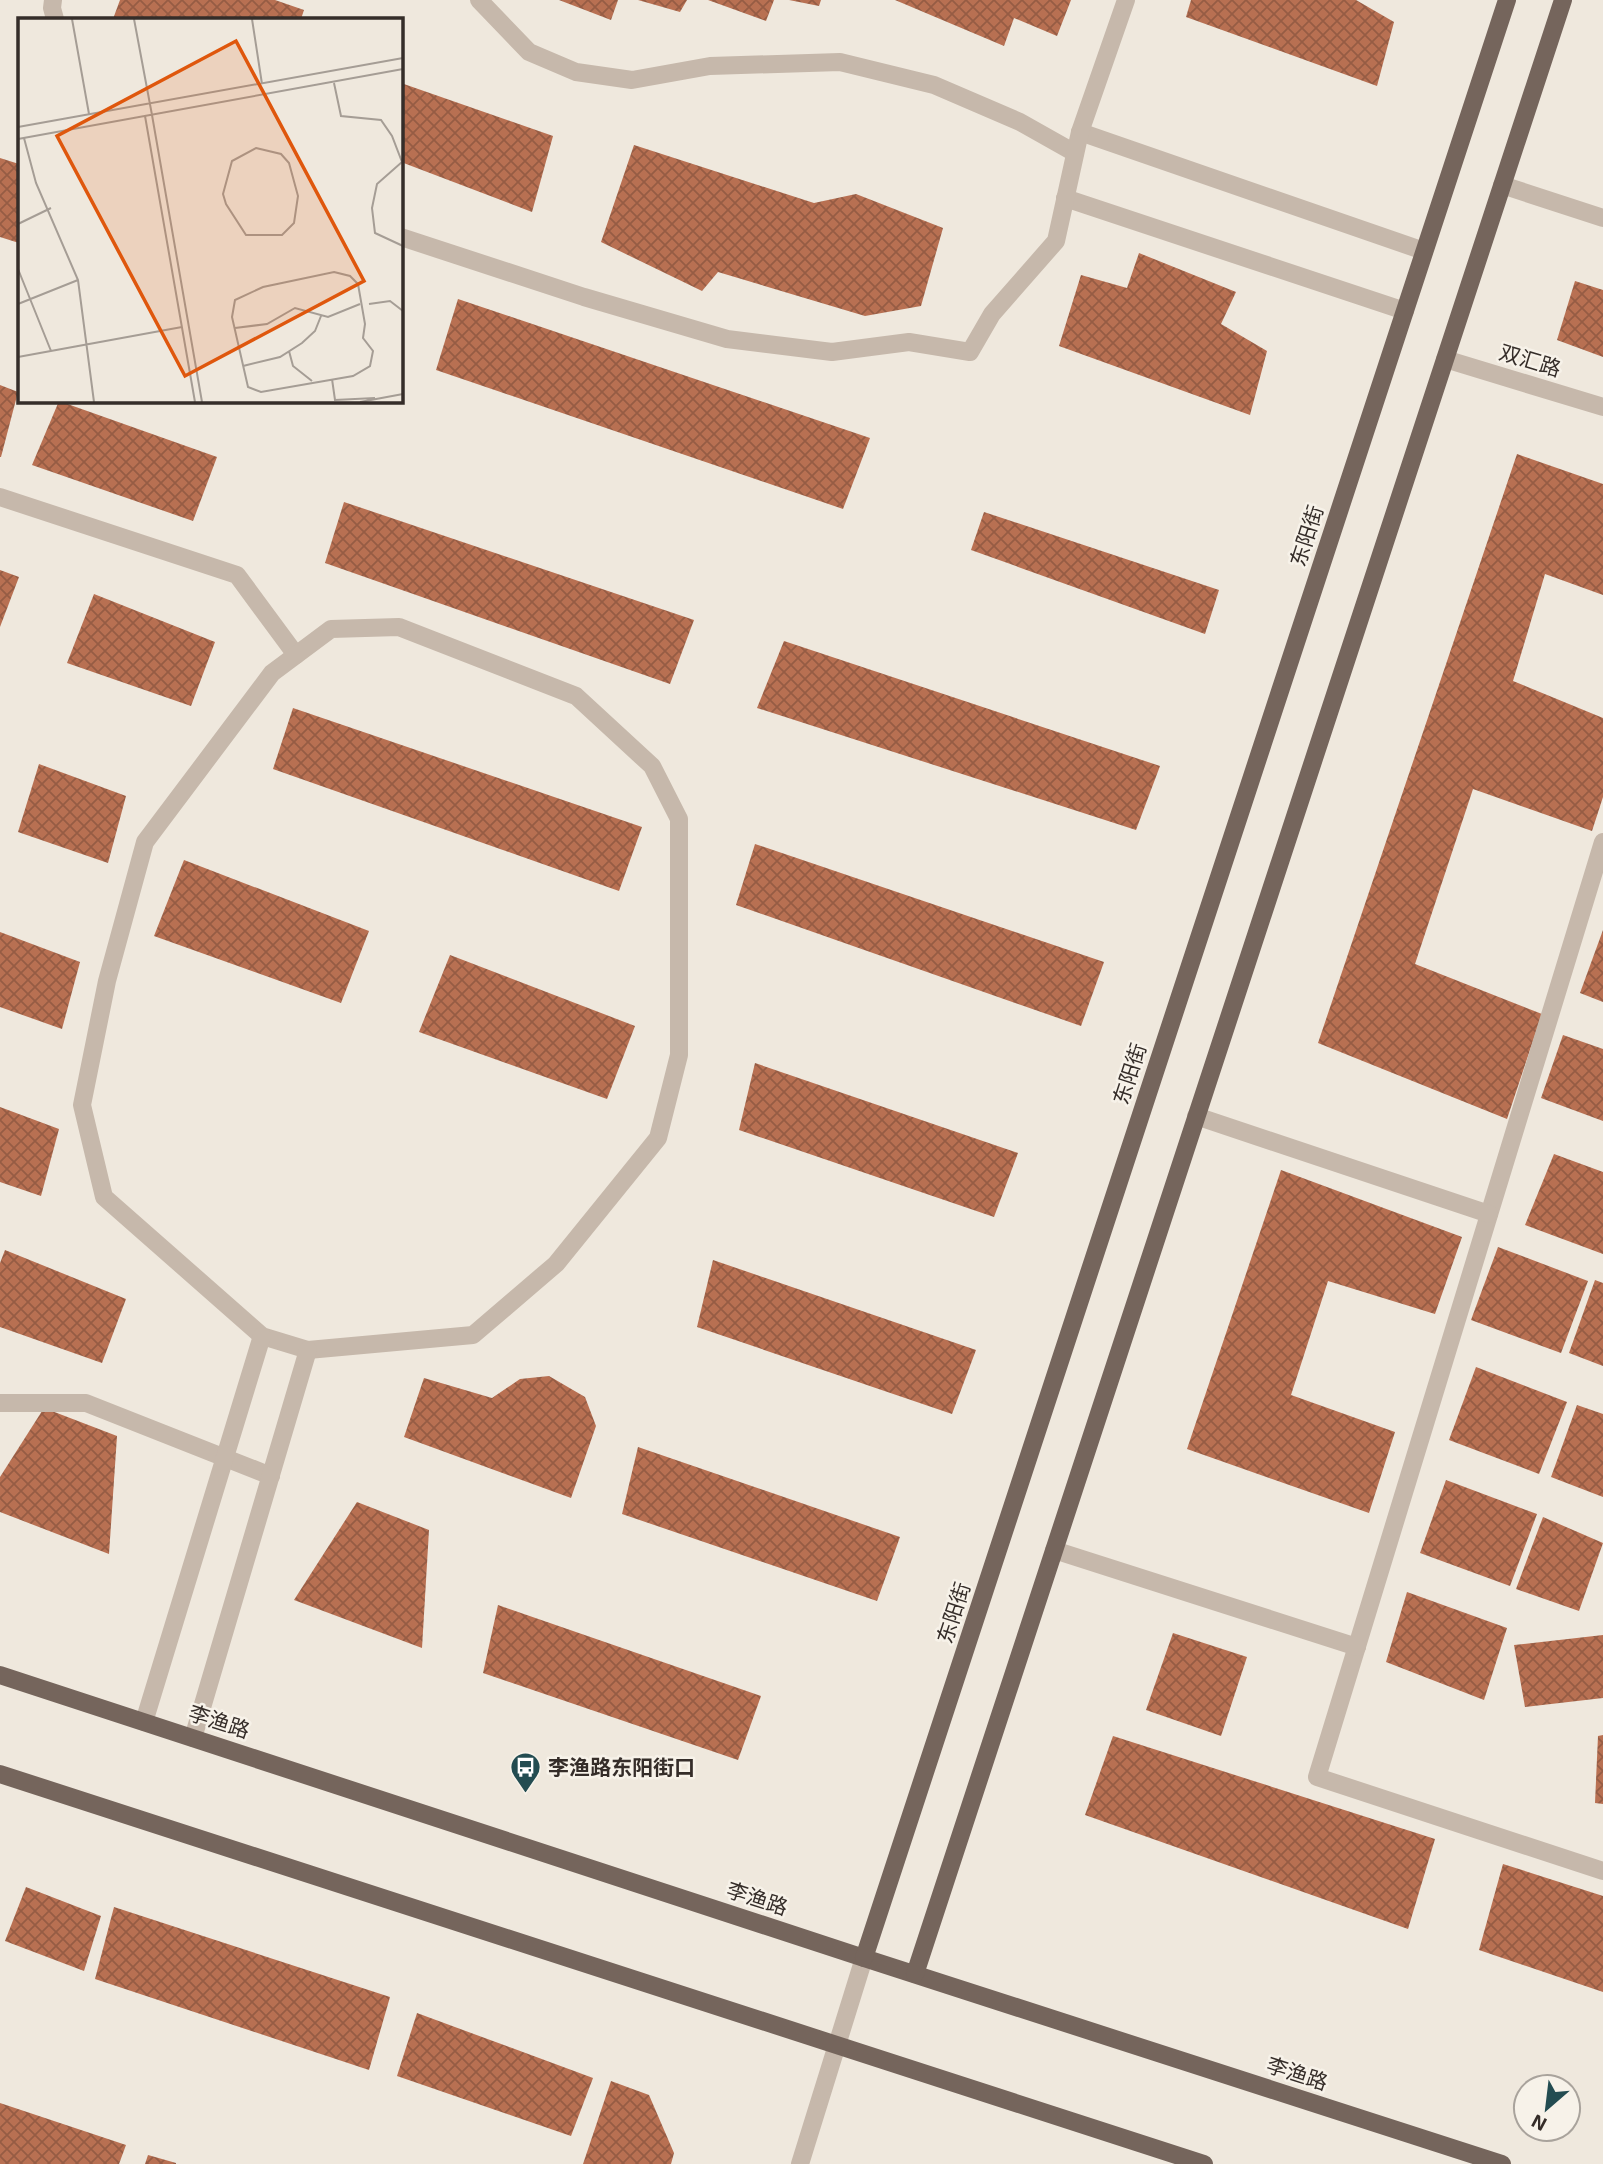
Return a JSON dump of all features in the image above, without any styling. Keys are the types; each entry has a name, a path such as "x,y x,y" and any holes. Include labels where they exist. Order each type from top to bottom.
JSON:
{"main road":[{"name":"东阳街","path":"864,1958 1507,0"},
{"path":"915,1974 1563,0"},
{"name":"李渔路","path":"0,1675 1502,2164"},
{"path":"0,1774 1204,2164"}],"street":[{"path":"53,0 55,18"},
{"path":"479,0 529,52 576,72 632,80 710,66 840,62 934,85 1020,122 1075,153"},
{"path":"402,237 584,297 727,338 832,352 909,342 970,352 992,314 1056,241 1080,132 1126,0"},
{"path":"1080,132 1424,251"},
{"path":"1502,185 1603,218"},
{"path":"1065,198 1405,311"},
{"name":"双汇路","path":"1445,359 1603,407"},
{"path":"0,497 237,575 296,655"},
{"path":"399,627 576,696 652,766 679,819 679,1055 658,1138 556,1264 473,1335 308,1350 262,1336 104,1197 82,1105 107,981 145,842 272,673 296,655 331,629 399,627"},
{"path":"1603,842 1317,1777 1603,1871"},
{"path":"1196,1116 1489,1214"},
{"path":"144,1722 262,1336"},
{"path":"192,1738 308,1350"},
{"path":"0,1403 86,1403 271,1476"},
{"path":"1054,1550 1357,1647"},
{"name":"东阳街","path":"800,2164 864,1958"}],"building":[{"path":"120,0 275,0 304,10 301,18 113,18"},
{"path":"559,0 618,0 611,20"},
{"path":"638,0 687,0 680,12"},
{"path":"708,0 774,0 766,21"},
{"path":"789,0 821,0 819,6"},
{"path":"895,0 1071,0 1057,36 1014,18 1004,46"},
{"path":"1191,0 1356,0 1394,22 1377,86 1186,17"},
{"path":"402,83 553,136 532,212 402,162"},
{"path":"634,145 814,203 856,194 943,228 921,306 865,316 718,272 702,291 601,242"},
{"path":"0,158 18,164 18,243 0,237"},
{"path":"1139,253 1236,292 1221,324 1267,351 1250,415 1059,346 1081,275 1127,288"},
{"path":"1575,281 1603,290 1603,357 1557,340"},
{"path":"458,299 870,438 843,509 436,370"},
{"path":"0,385 18,392 1,457 0,457"},
{"path":"59,402 217,457 193,521 32,465"},
{"path":"1517,454 1603,484 1603,595 1545,574 1513,681 1603,718 1603,797 1592,831 1473,789 1415,964 1542,1014 1507,1119 1318,1043"},
{"path":"344,502 694,620 670,684 325,563"},
{"path":"984,512 1219,590 1205,634 971,550"},
{"path":"0,570 19,577 0,627"},
{"path":"94,594 215,642 191,706 67,663"},
{"path":"784,641 1160,766 1136,830 757,708"},
{"path":"293,708 642,827 619,891 273,769"},
{"path":"39,764 126,796 108,863 18,832"},
{"path":"755,844 1104,962 1081,1026 736,905"},
{"path":"184,860 369,931 341,1003 154,936"},
{"path":"1603,930 1603,1002 1580,993"},
{"path":"0,932 80,962 62,1029 0,1007"},
{"path":"450,955 635,1026 607,1099 419,1032"},
{"path":"1563,1035 1603,1049 1603,1121 1541,1098"},
{"path":"755,1063 1018,1153 994,1217 739,1130"},
{"path":"0,1107 59,1129 41,1196 0,1182"},
{"path":"1554,1154 1603,1172 1603,1254 1525,1225"},
{"path":"1281,1170 1462,1237 1435,1314 1328,1281 1291,1395 1395,1432 1369,1513 1187,1449"},
{"path":"1498,1247 1588,1281 1561,1353 1471,1320"},
{"path":"5,1250 126,1299 102,1363 0,1327 0,1263"},
{"path":"713,1260 976,1350 952,1414 697,1327"},
{"path":"1595,1280 1603,1283 1603,1366 1569,1353"},
{"path":"1476,1367 1567,1402 1539,1474 1449,1440"},
{"path":"549,1376 585,1397 596,1426 571,1498 404,1437 424,1378 492,1398 520,1379"},
{"path":"1577,1405 1603,1414 1603,1497 1551,1477"},
{"path":"44,1408 117,1436 109,1554 0,1512 0,1477"},
{"path":"638,1447 900,1537 877,1601 622,1514"},
{"path":"1446,1480 1537,1514 1510,1586 1420,1553"},
{"path":"357,1502 429,1530 422,1648 294,1600"},
{"path":"1543,1517 1603,1543 1579,1611 1516,1589"},
{"path":"1407,1592 1507,1628 1484,1700 1386,1662"},
{"path":"498,1605 761,1696 738,1760 483,1673"},
{"path":"1173,1633 1247,1657 1221,1736 1146,1710"},
{"path":"1603,1635 1603,1698 1525,1707 1514,1645"},
{"path":"1603,1735 1603,1804 1595,1803 1598,1736"},
{"path":"1113,1736 1435,1839 1408,1929 1085,1815"},
{"path":"1503,1864 1603,1896 1603,1992 1479,1950"},
{"path":"26,1887 101,1916 84,1971 5,1941"},
{"path":"114,1907 390,1997 369,2070 95,1979"},
{"path":"417,2013 593,2078 571,2136 397,2076"},
{"path":"611,2081 649,2095 674,2153 671,2164 583,2164"},
{"path":"0,2103 126,2145 119,2164 0,2164"},
{"path":"148,2155 176,2163 176,2164 145,2164"}],"place":[{"name":"李渔路东阳街口","path":"525,1795"}]}
